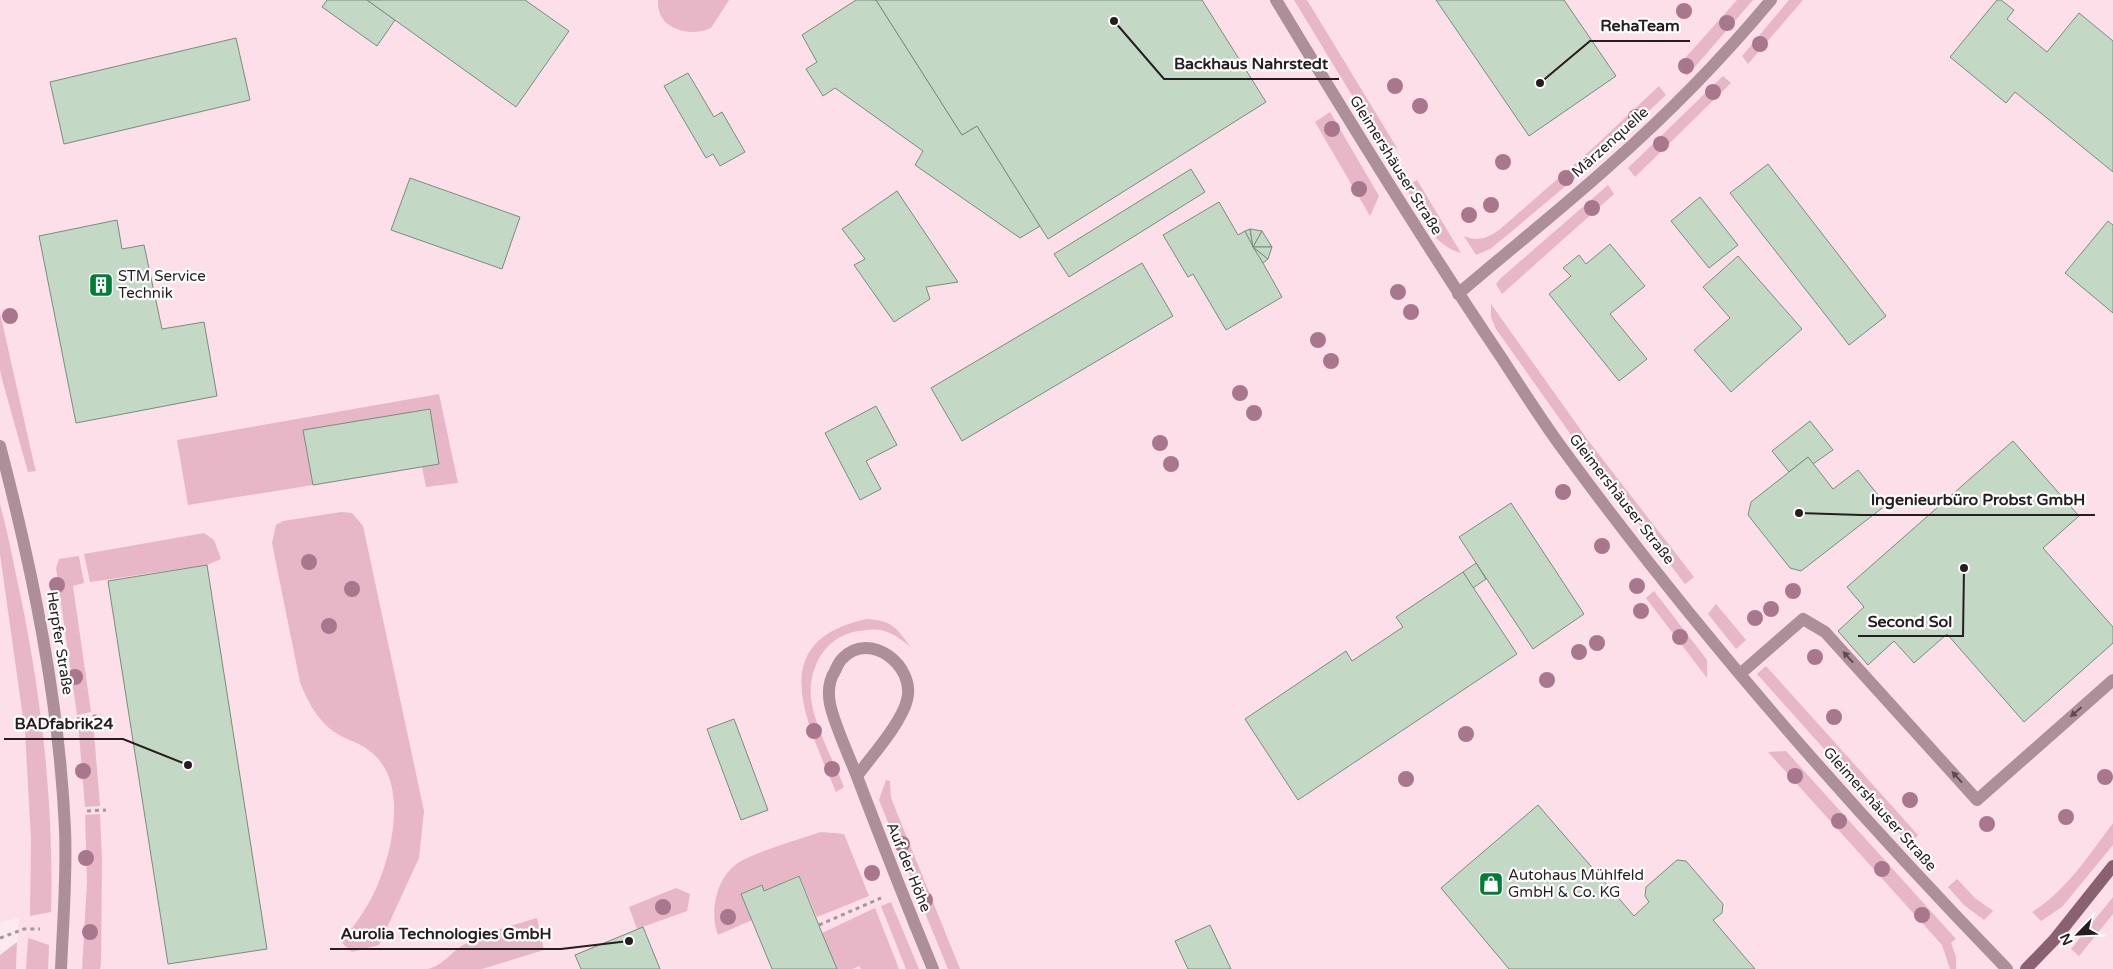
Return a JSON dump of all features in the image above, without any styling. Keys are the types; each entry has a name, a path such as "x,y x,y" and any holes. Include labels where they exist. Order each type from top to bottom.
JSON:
{"main road":[{"path":"2026,969 2054,940 2113,866"}],"street":[{"name":"Gleimershäuser Straße","path":"1276,0 1384,179 1458,294 1560,445 1593,489 1740,674 1842,793 2007,969"},
{"name":"Märzenquelle","path":"1458,294 1609,166 1684,96 1724,55 1771,0"},
{"name":"Herpfer Straße","path":"0,446 34,586 52,696 65,829 61,969"},
{"path":"1740,674 1804,619 1825,632 1977,800 2113,680"},
{"name":"Auf der Höhe","path":"857,776 895,725 908,700 908,680 898,662 882,651 862,648 843,658 830,679 830,704 857,776 901,890 933,969"}],"path":[{"path":"819,925 901,890"},
{"path":"0,938 24,929 63,930"}],"shaded area":[{"path":"0,0 2113,0 2113,969 16,969 19,918 0,922"},
{"path":"658,0 729,0 711,28 693,32 676,29 668,24 662,18"},
{"path":"1294,0 1307,0 1397,148 1387,153"},
{"path":"1737,0 1753,0 1687,76 1678,66"},
{"path":"1789,0 1803,0 1748,64 1742,56"},
{"path":"1723,76 1731,83 1635,177 1628,168"},
{"path":"1659,86 1666,95 1600,157 1490,249 1476,255 1464,236 1474,239 1482,238 1499,230 1593,148"},
{"path":"1330,112 1379,196 1370,216 1315,122"},
{"path":"1417,180 1461,253 1442,243 1421,217 1406,187"},
{"path":"1608,185 1614,194 1502,294 1496,284 1501,278"},
{"path":"1491,304 1590,443 1694,577 1685,584 1581,449 1496,329 1491,317"},
{"path":"0,313 36,471 28,472 0,370"},
{"path":"439,394 458,483 426,487 422,467 439,463 430,409 304,430 313,485 188,505 177,440"},
{"path":"0,505 21,598 35,676 45,754 51,833 51,912 30,916 31,838 25,732 0,554"},
{"path":"341,512 352,513 363,526 424,811 419,858 379,945 352,952 342,943 371,899 385,864 390,844 394,823 394,802 391,783 383,766 371,752 327,726 307,698 300,682 272,543 276,525 283,521"},
{"path":"204,533 214,540 221,559 207,565 90,582 84,554"},
{"path":"79,556 84,583 73,586 91,712 77,715 56,568 59,559"},
{"path":"1654,591 1707,660 1707,678 1646,598"},
{"path":"1716,604 1746,640 1736,649 1708,614"},
{"path":"867,619 883,622 894,627 912,648 891,633 871,629 863,630 842,636 832,642 818,660 811,682 812,705 822,736 844,787 836,792 806,714 802,689 803,666 814,646 834,630"},
{"path":"1766,666 1918,835 1910,845 1757,674"},
{"path":"93,721 100,806 85,807 78,723"},
{"path":"1786,751 1956,939 1951,943 1956,957 1956,969 1950,969 1942,945 1768,752"},
{"path":"886,780 890,781 891,798 960,969 948,969 879,800"},
{"path":"100,814 102,859 101,964 100,969 82,969 87,881 85,815"},
{"path":"2113,823 2113,845 2062,907 2041,921 2032,912 2056,894 2086,860"},
{"path":"821,832 844,834 869,896 817,917 799,875 764,891 761,885 741,894 752,920 718,935 714,914 717,893 721,882 734,866 762,852"},
{"path":"1957,879 1975,898 1993,911 1984,920 1964,905 1948,887"},
{"path":"676,888 690,894 687,911 637,929 629,907"},
{"path":"2113,897 2113,914 2079,956 2071,949"},
{"path":"891,902 919,969 906,969 881,906"},
{"path":"875,908 899,969 861,969 859,966 853,969 837,969 822,933"},
{"path":"537,918 544,950 482,969 428,969 447,959 458,948 472,940 499,929"},
{"path":"28,938 49,945 48,969 26,969"},
{"path":"17,942 16,969 0,969 0,955"}],"building":[{"path":"327,0 367,0 395,20 377,46 322,7"},
{"path":"367,0 525,0 569,31 516,107"},
{"path":"856,0 876,0 962,135 977,126 1040,226 1020,238 915,165 923,151 835,88 823,96 806,69 817,62 802,35"},
{"path":"876,0 1202,0 1266,102 1048,239 977,126 962,135"},
{"path":"1436,0 1564,0 1616,76 1529,136"},
{"path":"1997,0 2001,0 2014,10 2007,19 2047,52 2079,13 2113,41 2113,172 2015,92 2006,103 1950,57"},
{"path":"236,38 250,100 64,144 50,82"},
{"path":"688,73 714,117 722,112 745,152 720,166 713,154 706,158 664,86"},
{"path":"1768,164 1886,316 1849,345 1730,193"},
{"path":"1191,169 1205,192 1069,277 1054,254"},
{"path":"410,178 520,217 502,269 391,230"},
{"path":"897,191 958,282 926,287 930,299 894,322 854,265 865,259 842,229"},
{"path":"1700,197 1738,245 1709,268 1671,221"},
{"path":"1219,202 1238,235 1245,231 1282,297 1226,330 1193,274 1188,277 1163,235"},
{"name":"STM Service Technik","path":"117,220 122,249 144,245 162,329 204,322 217,396 76,423 39,236"},
{"path":"2108,221 2113,225 2113,313 2065,273"},
{"path":"1250,229 1253,247 1245,231"},
{"path":"1250,229 1262,231 1253,247"},
{"path":"1262,231 1272,247 1253,247"},
{"path":"1610,244 1645,286 1610,314 1647,359 1619,381 1549,294 1571,276 1563,268 1579,255 1586,264"},
{"path":"1253,247 1268,259 1263,263"},
{"path":"1253,247 1272,247 1268,259"},
{"path":"1738,256 1802,329 1731,392 1694,350 1730,318 1703,287"},
{"path":"1142,263 1173,316 962,441 931,388"},
{"path":"876,406 897,445 866,461 881,489 860,500 825,433"},
{"path":"430,409 439,464 313,485 303,430"},
{"path":"1810,421 1833,450 1813,464 1808,457 1789,472 1772,451"},
{"path":"2013,441 2079,516 2043,548 2113,627 2113,643 2024,722 1947,634 1914,663 1894,641 1868,665 1838,631 1864,607 1847,587"},
{"path":"1808,457 1833,489 1858,470 1886,505 1801,571 1790,568 1748,515 1751,502"},
{"path":"1511,503 1584,614 1533,649 1459,537"},
{"path":"1476,563 1486,579 1473,588 1463,572"},
{"path":"207,565 267,949 168,964 108,581"},
{"path":"1463,572 1517,654 1298,800 1245,719 1346,651 1352,661 1403,627 1396,617"},
{"path":"734,719 768,810 741,820 707,729"},
{"path":"1538,805 1634,916 1649,902 1645,896 1646,887 1677,860 1686,861 1723,904 1722,913 1713,920 1755,969 1509,969 1441,888"},
{"path":"799,876 837,969 772,969 741,894 762,885 764,891"},
{"path":"1210,925 1231,969 1188,969 1175,941"},
{"path":"643,927 660,969 581,969 575,955"}],"place":[{"name":"Backhaus Nahrstedt","path":"1114,21"},
{"name":"RehaTeam","path":"1540,83"},
{"name":"STM Service Technik","path":"101,285"},
{"name":"Ingenieurbüro Probst GmbH","path":"1799,513"},
{"name":"Second Sol","path":"1964,568"},
{"name":"BADfabrik24","path":"188,765"},
{"name":"Autohaus Mühlfeld GmbH & Co. KG","path":"1491,884"},
{"name":"Aurolia Technologies GmbH","path":"629,941"}]}
